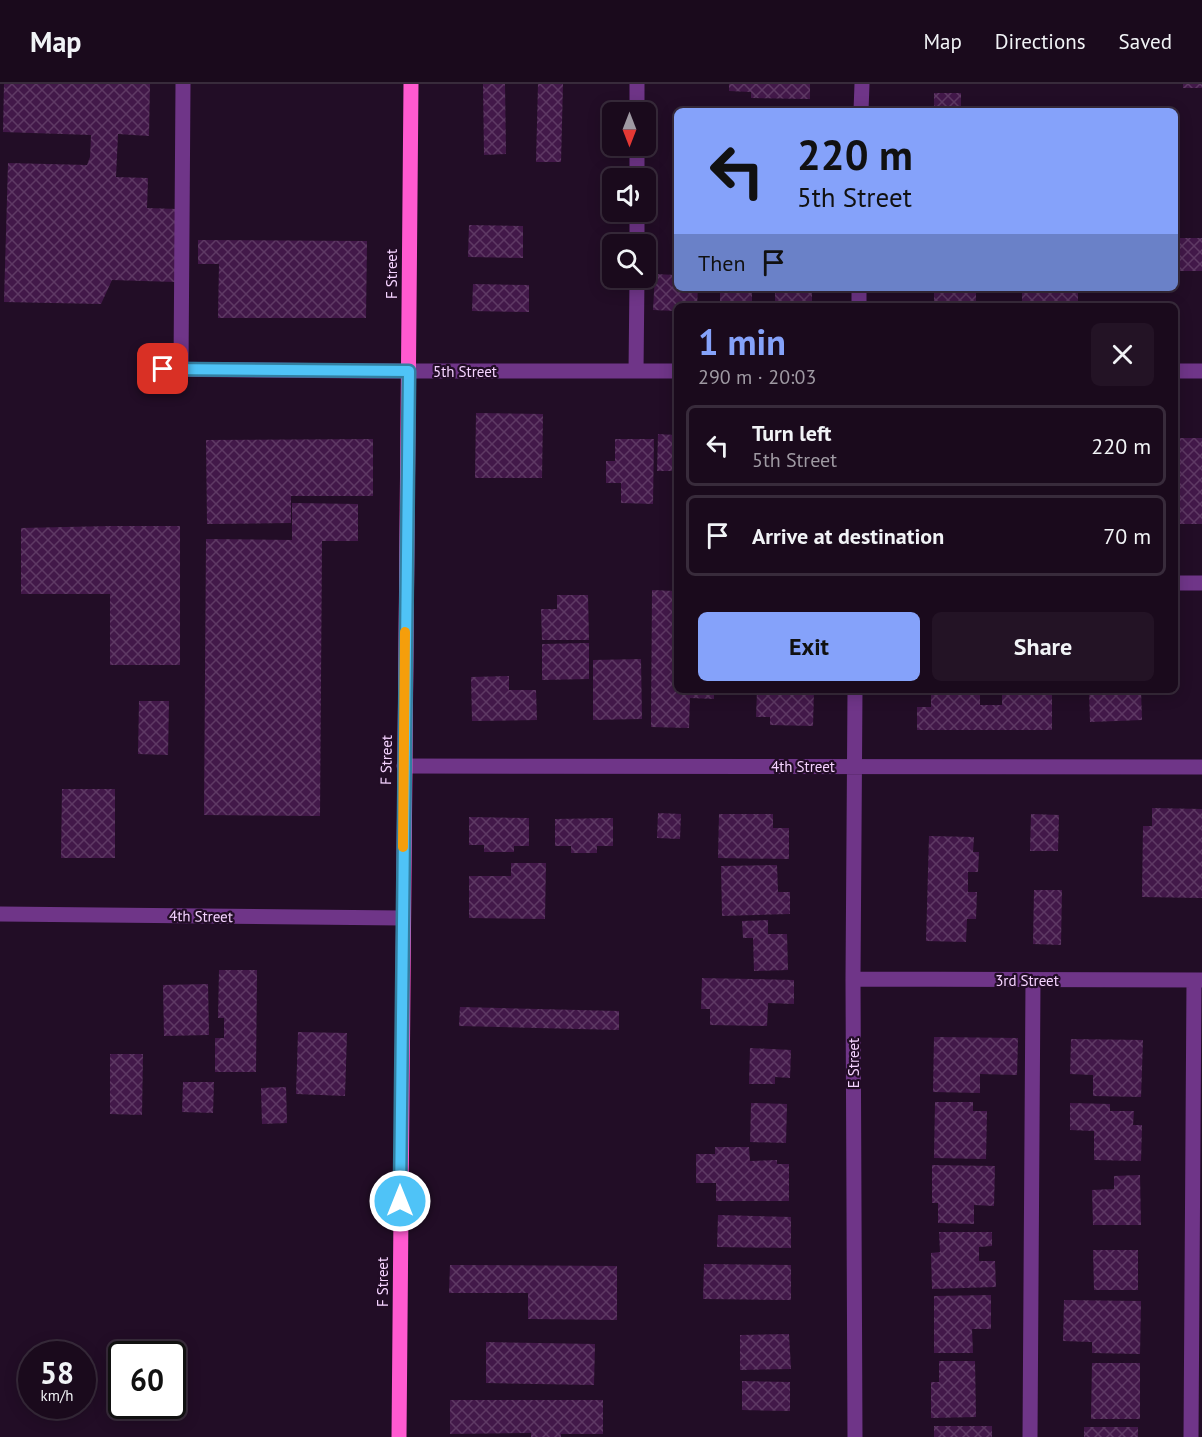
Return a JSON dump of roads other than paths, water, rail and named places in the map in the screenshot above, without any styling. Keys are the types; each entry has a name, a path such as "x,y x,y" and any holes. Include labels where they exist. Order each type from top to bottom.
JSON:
{"main road":[{"name":"F Street","path":"399,1437 411,84"}],"street":[{"path":"181,369 183,84"},
{"path":"638,84 638,102"},
{"path":"861,84 861,108"},
{"path":"636,371 637,288"},
{"name":"5th Street","path":"145,369 674,370"},
{"path":"1178,371 1202,371"},
{"path":"1178,583 1202,583"},
{"name":"E Street","path":"855,693 853,979 855,1437"},
{"name":"4th Street","path":"404,766 1202,767"},
{"name":"4th Street","path":"0,914 402,918"},
{"name":"3rd Street","path":"853,979 1198,980"},
{"path":"1030,1437 1033,980"},
{"path":"1191,1437 1198,980"}]}
